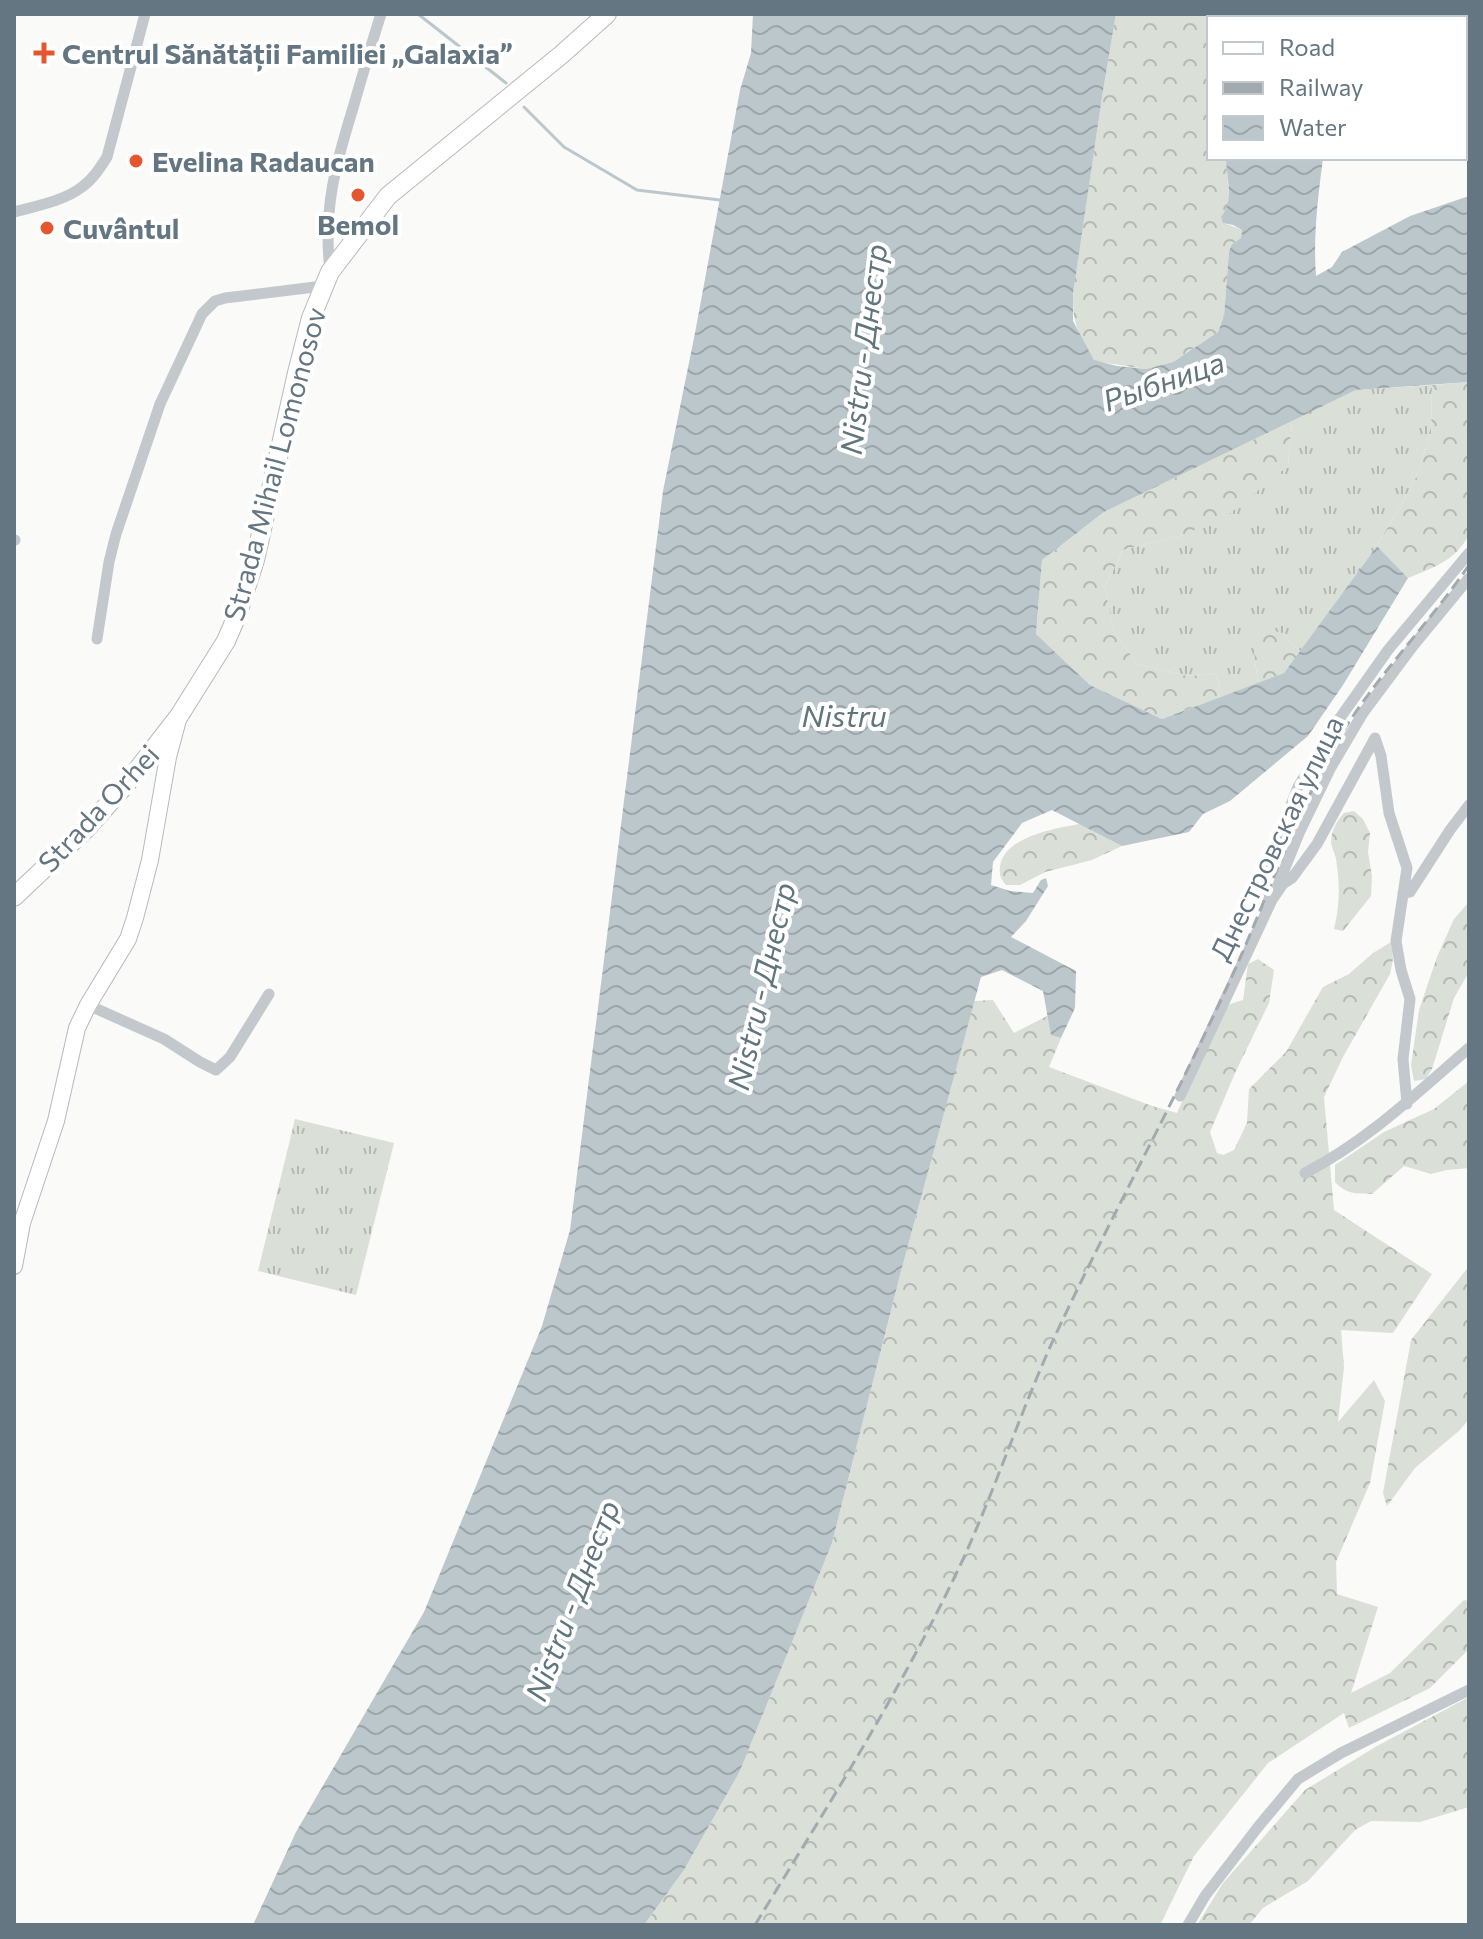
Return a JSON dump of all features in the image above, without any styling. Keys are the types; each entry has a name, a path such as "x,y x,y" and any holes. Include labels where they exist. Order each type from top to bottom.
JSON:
{"main road":[{"path":"326,279 388,196 607,14"},
{"name":"Strada Mihail Lomonosov","path":"14,1266 22,1223 56,1121 73,1042 88,1005 128,939 135,918 179,716 226,641 241,604 259,542 300,359 326,279"},
{"name":"Strada Orhei","path":"14,897 111,802 179,716"}],"street":[{"path":"14,212 49,203 80,189 107,157 145,14"},
{"name":"Strada Mihail Lomonosov","path":"326,279 328,210 337,158 381,14"},
{"path":"97,639 116,534 160,404 202,314 215,301 225,298 326,279"},
{"path":"1407,1104 1403,1059 1410,999 1396,941 1407,868 1389,813 1381,756 1375,738 1317,844 1292,878 1283,884 1272,900 1257,892 1298,787 1335,725 1388,650 1469,553"},
{"name":"Днестровская улица","path":"1180,1096 1330,769 1363,713 1469,578"},
{"path":"1403,893 1410,892 1469,805"},
{"path":"88,1005 164,1039 216,1070 230,1057 269,994"},
{"path":"1305,1173 1379,1126 1469,1048"},
{"path":"1188,1925 1214,1885 1298,1779 1341,1753 1469,1690"}],"green space":[{"path":"1116,14 1267,14 1207,16 1207,160 1226,160 1229,198 1224,223 1242,230 1241,238 1232,244 1229,251 1224,316 1218,332 1173,362 1146,369 1094,361 1074,318 1076,271"},
{"path":"1469,382 1469,534 1451,557 1408,578 1377,546 1415,480 1431,433 1432,385"},
{"path":"1432,385 1431,433 1415,480 1377,546 1300,652 1283,633 1254,653 1258,683 1220,697 1217,674 1188,676 1137,664 1113,630 1105,587 1123,550 1183,535 1288,466 1292,421 1356,390"},
{"path":"1292,421 1288,466 1228,515 1183,535 1123,550 1105,587 1113,630 1137,664 1188,676 1217,674 1220,697 1162,719 1090,685 1036,634 1042,560 1104,512"},
{"path":"1265,629 1283,633 1300,652 1284,673 1258,683 1254,653"},
{"path":"1354,811 1363,819 1370,833 1371,896 1343,931 1334,929 1339,886 1331,837 1344,813"},
{"path":"1080,824 1122,846 1092,860 1045,872 1020,885 1006,885 1000,867 1010,848 1032,836"},
{"path":"1469,902 1469,972 1454,998 1432,1069 1426,1079 1414,1081 1411,1065 1419,1010 1454,919"},
{"path":"1391,942 1393,959 1390,974 1324,1097 1334,1210 1432,1274 1393,1333 1341,1330 1344,1367 1338,1422 1374,1380 1385,1401 1370,1483 1336,1562 1337,1594 1378,1607 1351,1693 1390,1673 1464,1600 1469,1601 1469,1649 1430,1688 1349,1728 1344,1713 1268,1763 1194,1856 1160,1925 644,1925 684,1870 740,1771 832,1543 974,1001 993,1000 1014,1033 1049,1015 1051,1034 1061,1038 1049,1067 1177,1113 1223,1012 1230,1004 1243,1000 1248,964 1258,959 1274,970 1269,1003 1210,1132 1217,1153 1223,1155 1234,1150 1247,1123 1249,1089 1286,1052 1323,987 1349,974"},
{"path":"1469,1081 1469,1168 1431,1174 1404,1166 1372,1194 1348,1191 1335,1182 1335,1165 1384,1132 1434,1109"},
{"path":"295,1119 394,1143 356,1295 258,1271"},
{"path":"1469,1266 1469,1419 1415,1468 1387,1506 1383,1493 1411,1340"},
{"path":"1469,1697 1469,1807 1420,1822 1371,1821 1355,1830 1308,1881 1263,1908 1249,1925 1197,1925 1223,1883 1305,1790 1377,1746"}],"water":[{"name":"Nistru","path":"753,14 1116,14 1073,294 1073,321 1094,360 1146,369 1173,362 1218,332 1224,316 1229,251 1232,244 1241,238 1242,230 1223,223 1221,217 1229,196 1226,160 1323,160 1316,232 1316,276 1332,267 1342,252 1410,216 1469,196 1469,382 1356,390 1104,512 1042,560 1036,634 1090,685 1162,719 1284,673 1377,546 1408,578 1308,736 1230,801 1203,814 1189,832 1122,846 1052,810 1022,823 993,862 991,885 1010,891 1033,893 1041,880 1046,878 1048,886 1026,921 1011,937 1076,971 1075,1008 1061,1038 1051,1035 1043,991 1002,970 981,977 900,1275 832,1543 740,1771 684,1870 644,1925 253,1925 296,1832 424,1612 542,1326 570,1230 663,491 740,90 751,53"}],"waterway":[{"path":"418,14 506,83"},
{"path":"524,107 564,147 637,190 720,200"}],"railway":[{"path":"755,1925 865,1743 942,1603 978,1526 1050,1348 1221,1000 1304,808 1335,745 1366,698 1469,565"}],"place":[{"name":"Centrul Sănătății Familiei „Galaxia”","path":"44,53"},
{"name":"Evelina Radaucan","path":"136,161"},
{"name":"Bemol","path":"358,195"},
{"name":"Cuvântul","path":"47,228"}],"water label":[{"name":"Nistru - Днестр","path":"862,349"},
{"name":"Рыбница","path":"1163,380"},
{"name":"Nistru - Днестр","path":"760,986"},
{"name":"Nistru - Днестр","path":"571,1600"}]}
